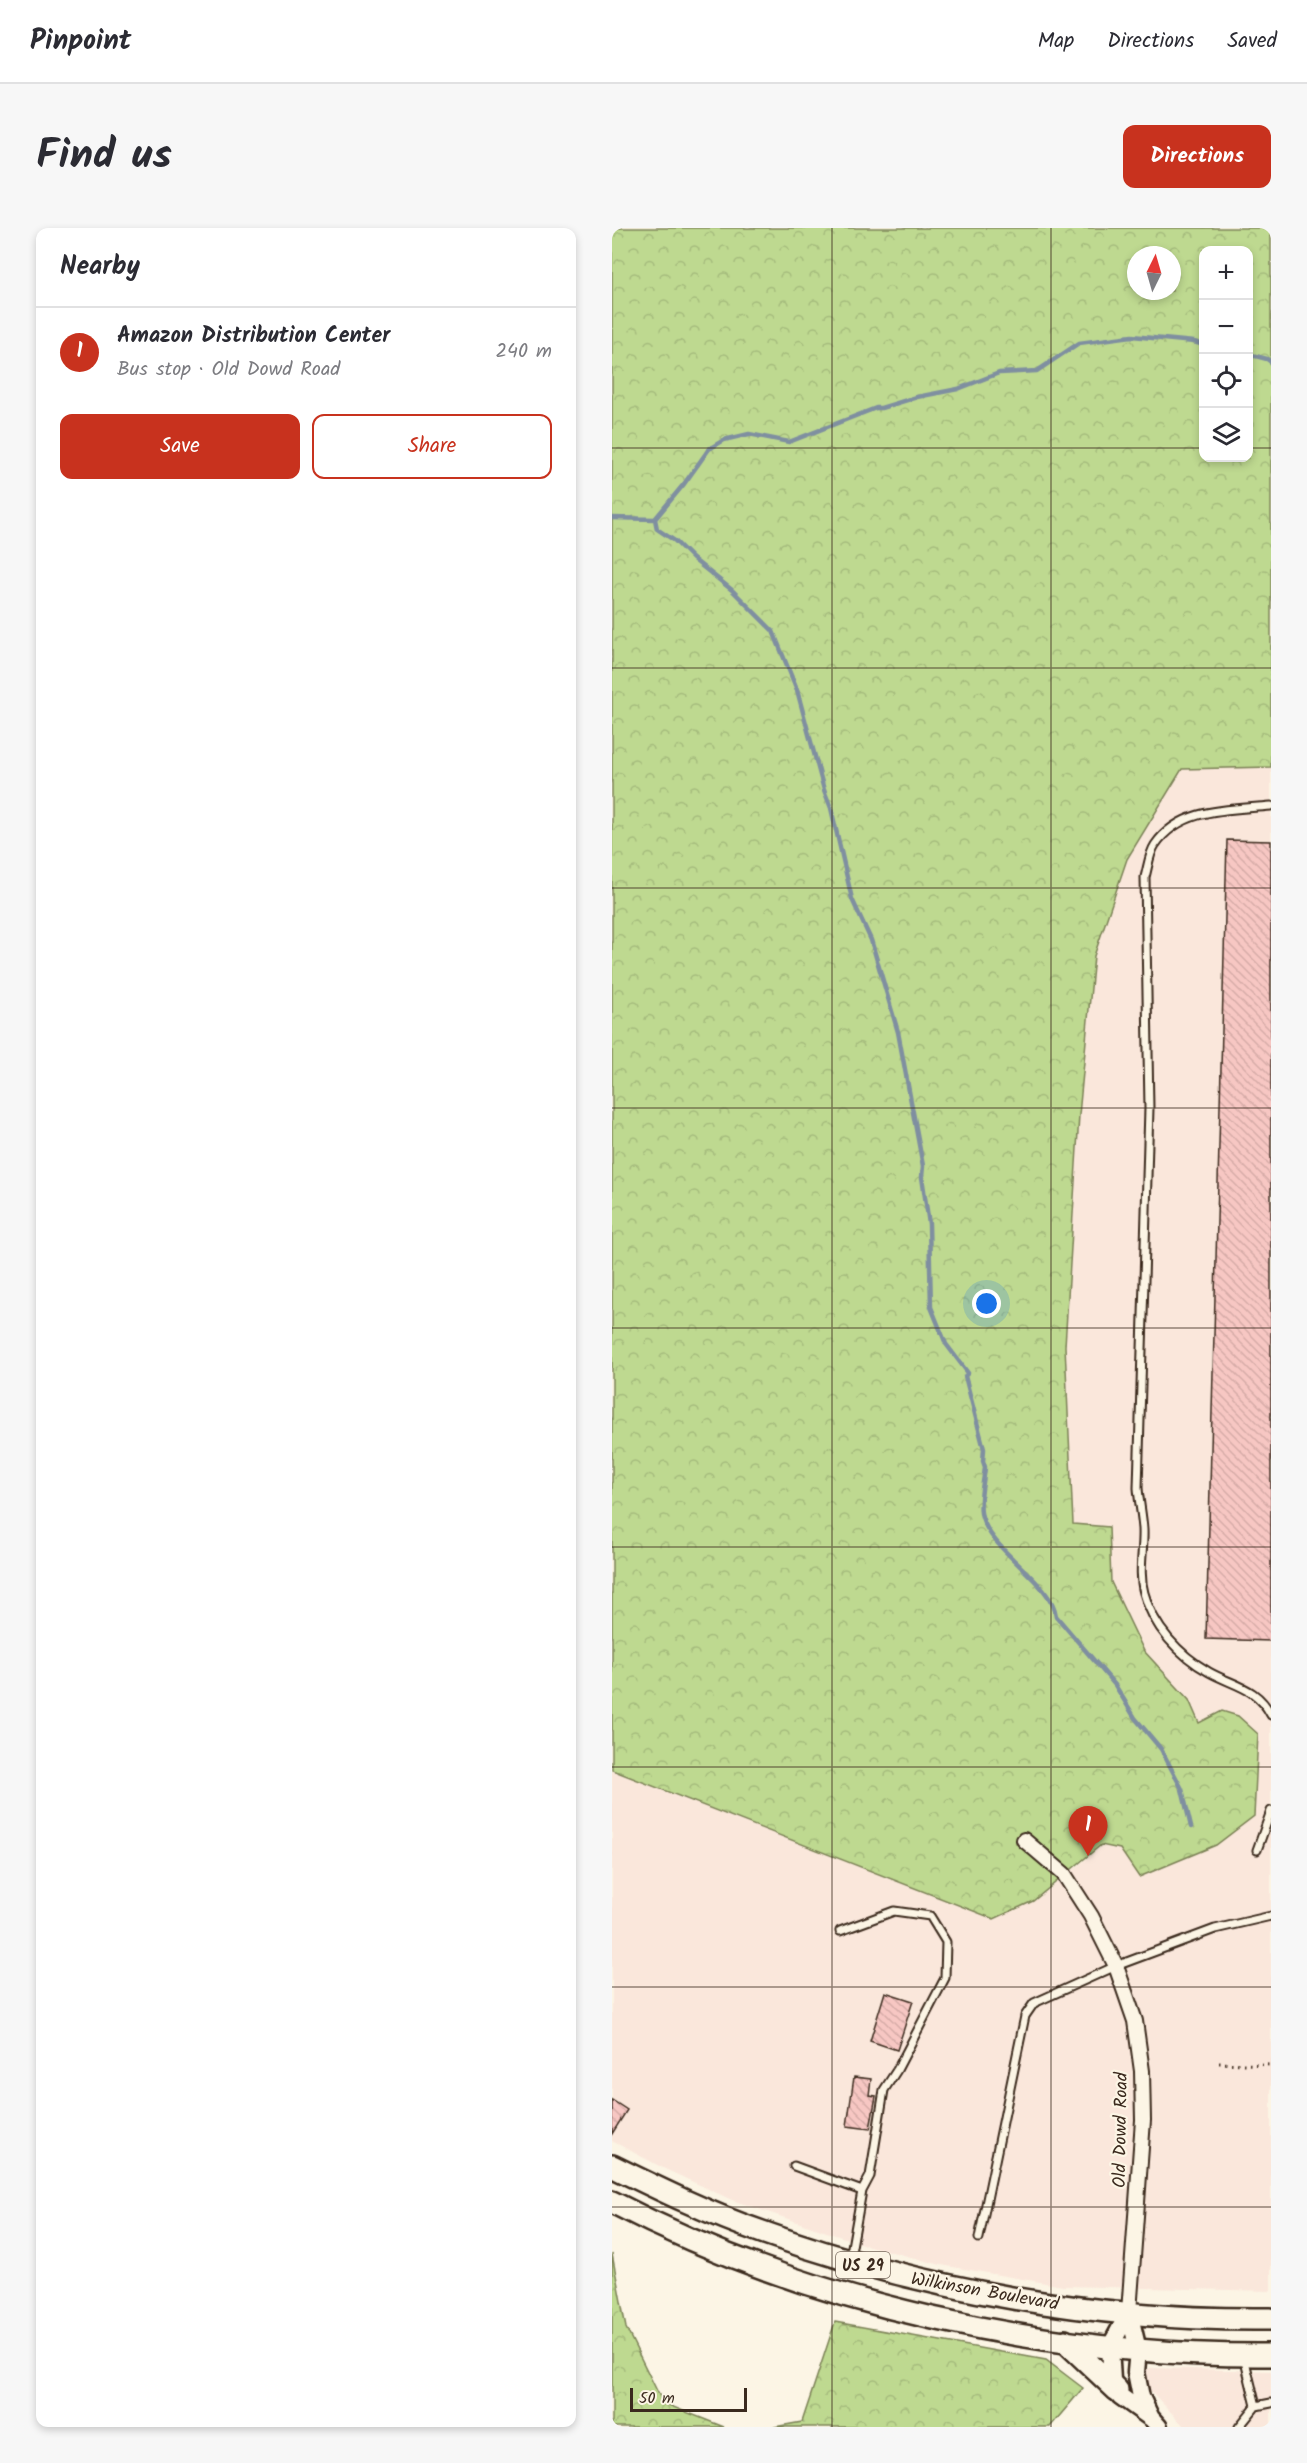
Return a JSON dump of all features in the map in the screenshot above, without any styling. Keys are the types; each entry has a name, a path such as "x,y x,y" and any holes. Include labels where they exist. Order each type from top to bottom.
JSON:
{"main road":[{"name":"Wilkinson Boulevard","path":"612,2166 750,2228 849,2261 955,2288 1090,2309 1165,2316 1271,2319"},
{"name":"Wilkinson Boulevard","path":"612,2202 688,2238 816,2286 950,2320 1110,2347 1271,2355"},
{"path":"1065,2341 1117,2390"}],"street":[{"name":"Old Dowd Road","path":"1024,1839 1064,1874 1091,1916 1116,1966 1134,2021 1142,2071 1143,2120 1129,2312 1138,2350 1136,2372 1141,2397 1154,2424"},
{"name":"Old Dowd Road","path":"1110,2347 1129,2312"},
{"path":"1110,2347 1112,2380 1117,2390"},
{"name":"Old Dowd Road","path":"1117,2390 1120,2396 1154,2424"}],"lane":[{"path":"1271,806 1200,813 1171,827 1154,847 1145,877 1149,1108 1138,1488 1143,1529 1141,1563 1144,1593 1168,1640 1210,1673 1259,1696 1271,1715"},
{"path":"1257,1851 1271,1811"},
{"path":"840,1931 894,1911 930,1916 946,1942 945,1978 897,2070 884,2090 870,2176 862,2191 849,2261"},
{"path":"979,2238 1025,2016 1034,2003 1116,1966 1215,1929 1271,1916"},
{"path":"794,2166 862,2191"},
{"path":"1244,2355 1256,2406"},
{"path":"1239,2427 1256,2406 1270,2405"}],"path":[{"path":"1219,2063 1271,2065"}],"shaded area":[{"path":"612,585 1271,715 1271,2291 1063,2286 941,2265 862,2244 732,2200 612,2141 612,1770 994,1919 1033,1901 1079,1865 1158,1796"},
{"path":"1150,2368 1271,2371 1271,2427 1185,2427 1147,2387 1144,2377 1146,2370"}],"green space":[{"path":"612,228 1271,228 1271,767 1182,769 1127,859 1094,956 1079,1115 1065,1346 1073,1524 1109,1527 1111,1582 1144,1651 1189,1700 1199,1723 1222,1711 1238,1716 1258,1734 1254,1816 1216,1845 1139,1877 1120,1849 1101,1845 1033,1901 994,1919 612,1770"},
{"path":"612,2254 626,2328 663,2403 724,2427 612,2427"},
{"path":"835,2322 1046,2360 1083,2388 1050,2427 774,2427 802,2422"}],"building":[{"path":"1227,840 1271,841 1271,1641 1206,1639"},
{"path":"885,1992 913,2001 897,2050 870,2041"},
{"path":"854,2077 871,2079 869,2095 876,2096 870,2129 847,2126"},
{"path":"612,2100 627,2110 612,2134"}],"waterway":[{"path":"655,519 709,449 724,440 749,434 789,442 876,408 958,389 999,373 1037,371 1079,343 1132,336 1199,344"},
{"path":"1253,355 1271,362"},
{"path":"612,518 655,519"},
{"path":"655,519 657,529 675,541 693,559 732,590 773,631 797,690 831,808 852,899 871,940 898,1032 923,1166 922,1177 929,1224 931,1307 946,1344 968,1373 965,1376 984,1449 985,1467 981,1513 986,1527 1007,1554 1044,1591 1052,1603 1056,1616 1115,1685 1135,1718 1161,1749 1182,1789 1191,1827"}],"place":[{"name":"Amazon Distribution Center","path":"1088,1856"}]}
